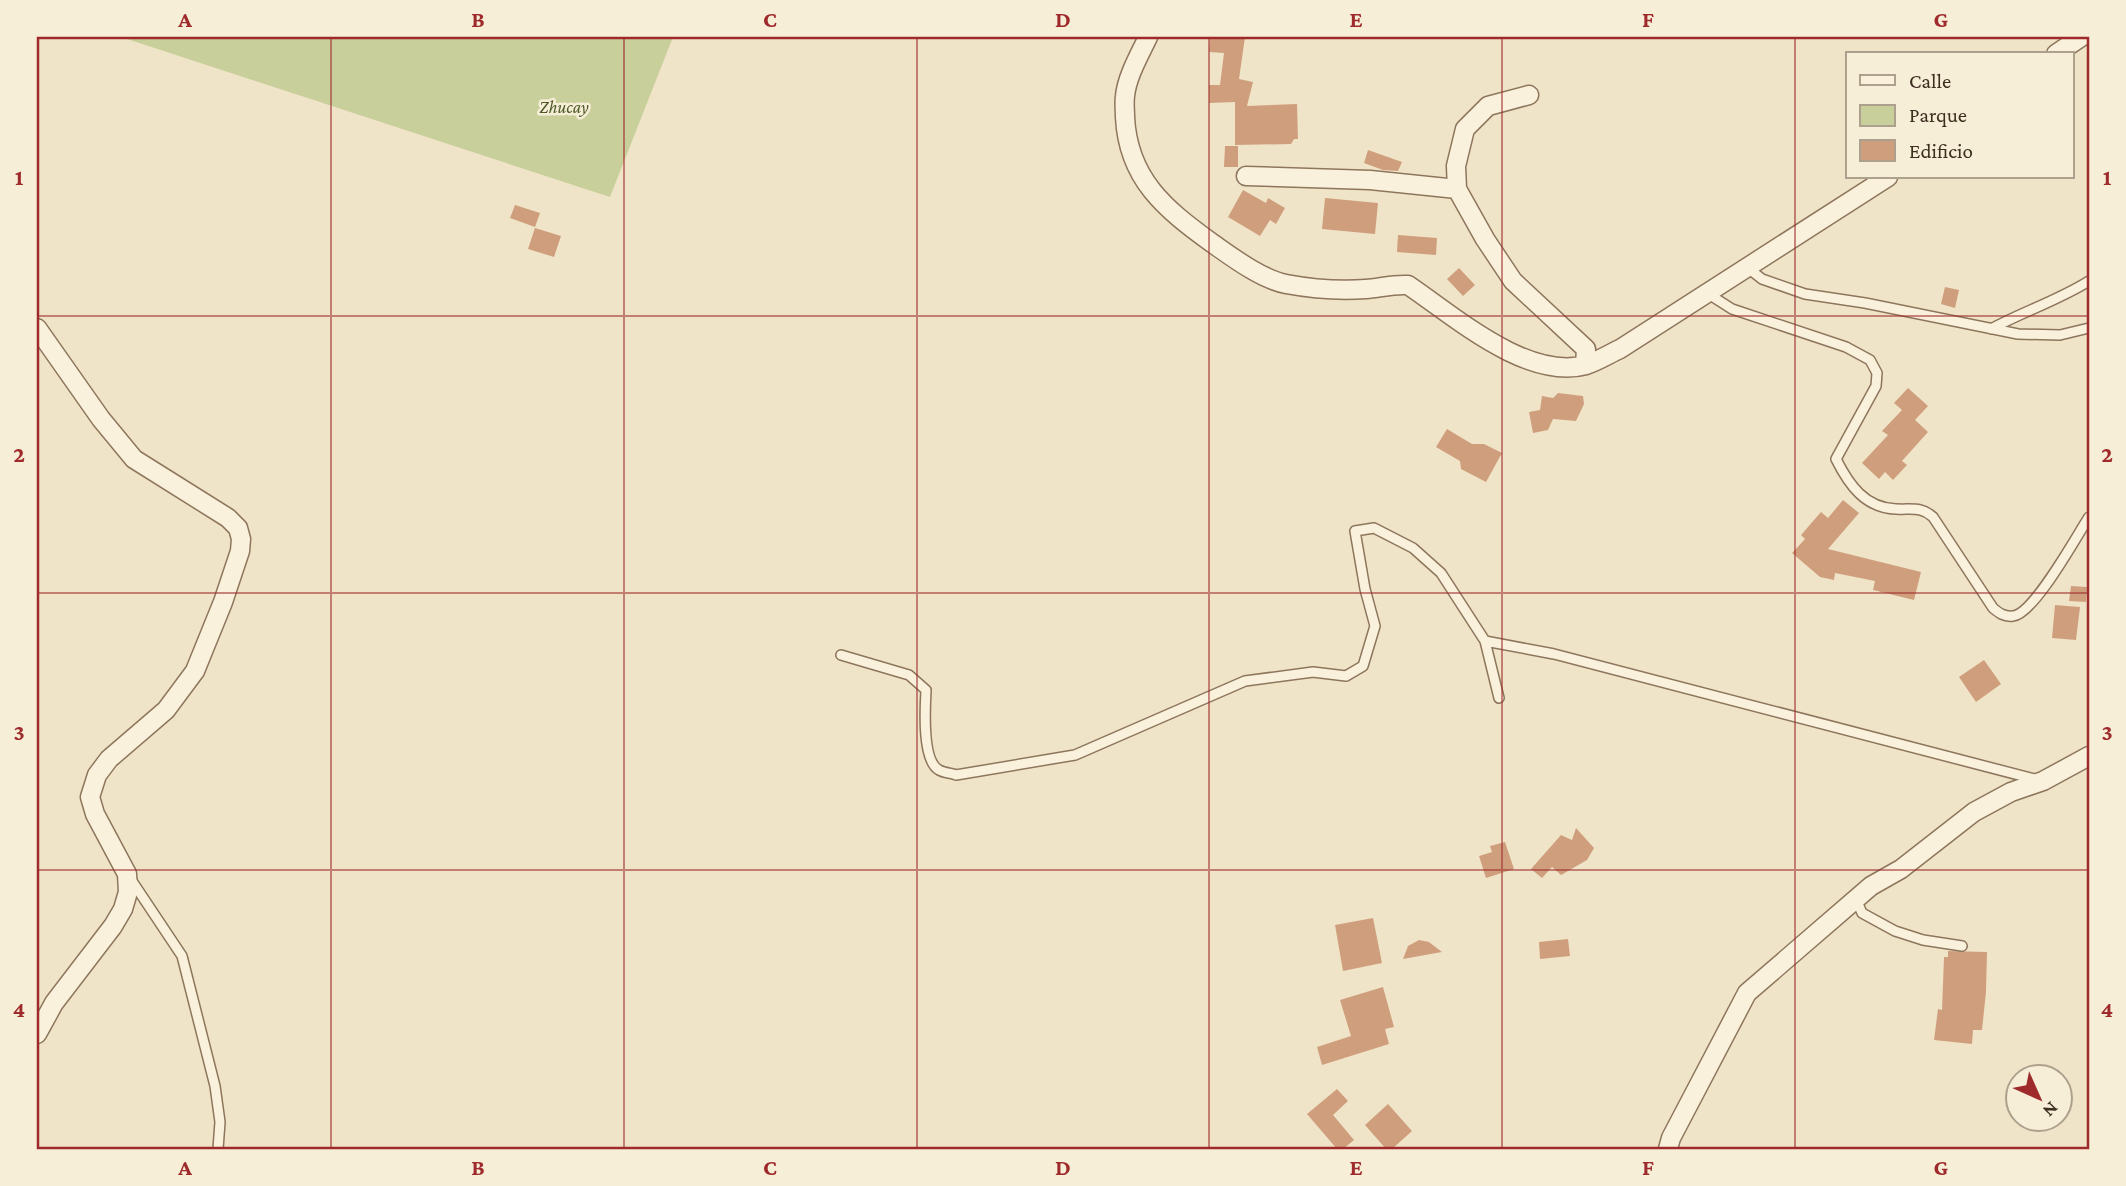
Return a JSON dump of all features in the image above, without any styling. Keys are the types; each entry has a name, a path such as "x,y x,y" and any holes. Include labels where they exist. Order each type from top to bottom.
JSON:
{"street":[{"path":"1148,37 1125,95 1126,135 1133,160 1149,188 1174,214 1238,262 1282,283 1331,290 1408,285 1493,344 1553,367 1585,365 1620,349 1886,178"},
{"path":"2059,52 2081,37"},
{"path":"1529,95 1488,106 1465,129 1456,166 1457,189 1513,281 1586,349 1585,365"},
{"path":"1246,176 1370,180 1457,189"},
{"path":"37,328 100,419 134,458 228,518 238,528 242,539 223,602 195,671 166,710 109,759 97,775 90,797 95,814 127,874 128,892 123,909 113,926 54,1003 37,1034"},
{"path":"1668,1149 1671,1138 1747,993 1871,886 1901,869 1974,812 2011,792 2043,781 2089,756"}],"lane":[{"path":"1748,268 1762,279 1805,294 1865,303 2018,334 2060,335 2089,328"},
{"path":"1991,329 2063,298 2089,281"},
{"path":"1707,293 1732,309 1846,347 1870,360 1877,373 1877,386 1836,459 1844,476 1863,498 1877,507 1921,508 1933,517 1993,608 2002,615 2015,617 2027,609 2041,593 2089,517"},
{"path":"841,654 909,675 926,690 925,719 930,761 939,770 956,775 1075,755 1245,681 1313,672 1346,676 1363,666 1375,626 1364,589 1355,531 1374,528 1413,548 1441,573 1485,641 1499,698"},
{"path":"1485,641 1554,654 2043,781"},
{"path":"127,874 182,956 215,1086 220,1122 218,1149"},
{"path":"1856,899 1862,913 1895,930 1923,940 1962,946"}],"green space":[{"name":"Zhucay","path":"121,37 673,37 610,197"}],"building":[{"path":"1210,37 1245,37 1239,79 1253,82 1247,106 1297,104 1298,139 1294,139 1291,144 1235,145 1235,102 1209,103 1209,85 1220,85 1224,53 1209,52"},
{"path":"1225,146 1238,146 1238,167 1224,167"},
{"path":"1368,150 1402,162 1398,171 1383,170 1364,163"},
{"path":"1243,190 1266,203 1268,198 1285,208 1276,224 1270,220 1260,236 1228,217"},
{"path":"1325,198 1378,203 1375,234 1322,229"},
{"path":"515,205 540,213 535,227 510,218"},
{"path":"535,228 561,236 554,257 528,249"},
{"path":"1398,235 1437,238 1436,255 1397,252"},
{"path":"1459,268 1475,285 1463,296 1447,279"},
{"path":"1945,287 1959,290 1955,308 1941,304"},
{"path":"1908,388 1928,406 1915,420 1928,432 1902,461 1907,465 1893,480 1885,472 1879,479 1862,463 1888,435 1882,431 1902,410 1894,403"},
{"path":"1558,393 1583,396 1584,404 1576,421 1553,419 1548,430 1533,433 1529,412 1540,410 1542,396 1553,398"},
{"path":"1447,429 1472,444 1484,444 1502,453 1486,482 1461,469 1460,461 1436,447"},
{"path":"1843,500 1859,513 1828,549 1921,572 1914,600 1873,590 1875,581 1835,573 1834,580 1820,577 1792,553 1805,539 1801,535 1821,512 1828,518"},
{"path":"2071,586 2087,587 2086,602 2069,601"},
{"path":"2055,605 2080,607 2076,640 2052,638"},
{"path":"1984,660 2001,684 1976,702 1959,677"},
{"path":"1576,828 1594,848 1587,860 1561,875 1552,867 1542,878 1531,869 1561,835 1572,840"},
{"path":"1505,842 1514,869 1486,878 1479,856 1492,852 1490,846"},
{"path":"1373,918 1382,963 1343,971 1335,925"},
{"path":"1568,939 1570,956 1540,959 1539,942"},
{"path":"1419,940 1429,942 1442,952 1403,959 1408,946"},
{"path":"1948,951 1987,952 1982,1030 1973,1030 1972,1044 1934,1040 1938,1009 1942,1010 1944,957 1948,957"},
{"path":"1383,987 1394,1027 1385,1029 1389,1044 1322,1065 1317,1047 1351,1036 1340,1000"},
{"path":"1337,1089 1348,1101 1333,1115 1354,1140 1343,1149 1337,1149 1307,1114"},
{"path":"1388,1104 1412,1131 1392,1149 1386,1149 1365,1125"}]}
